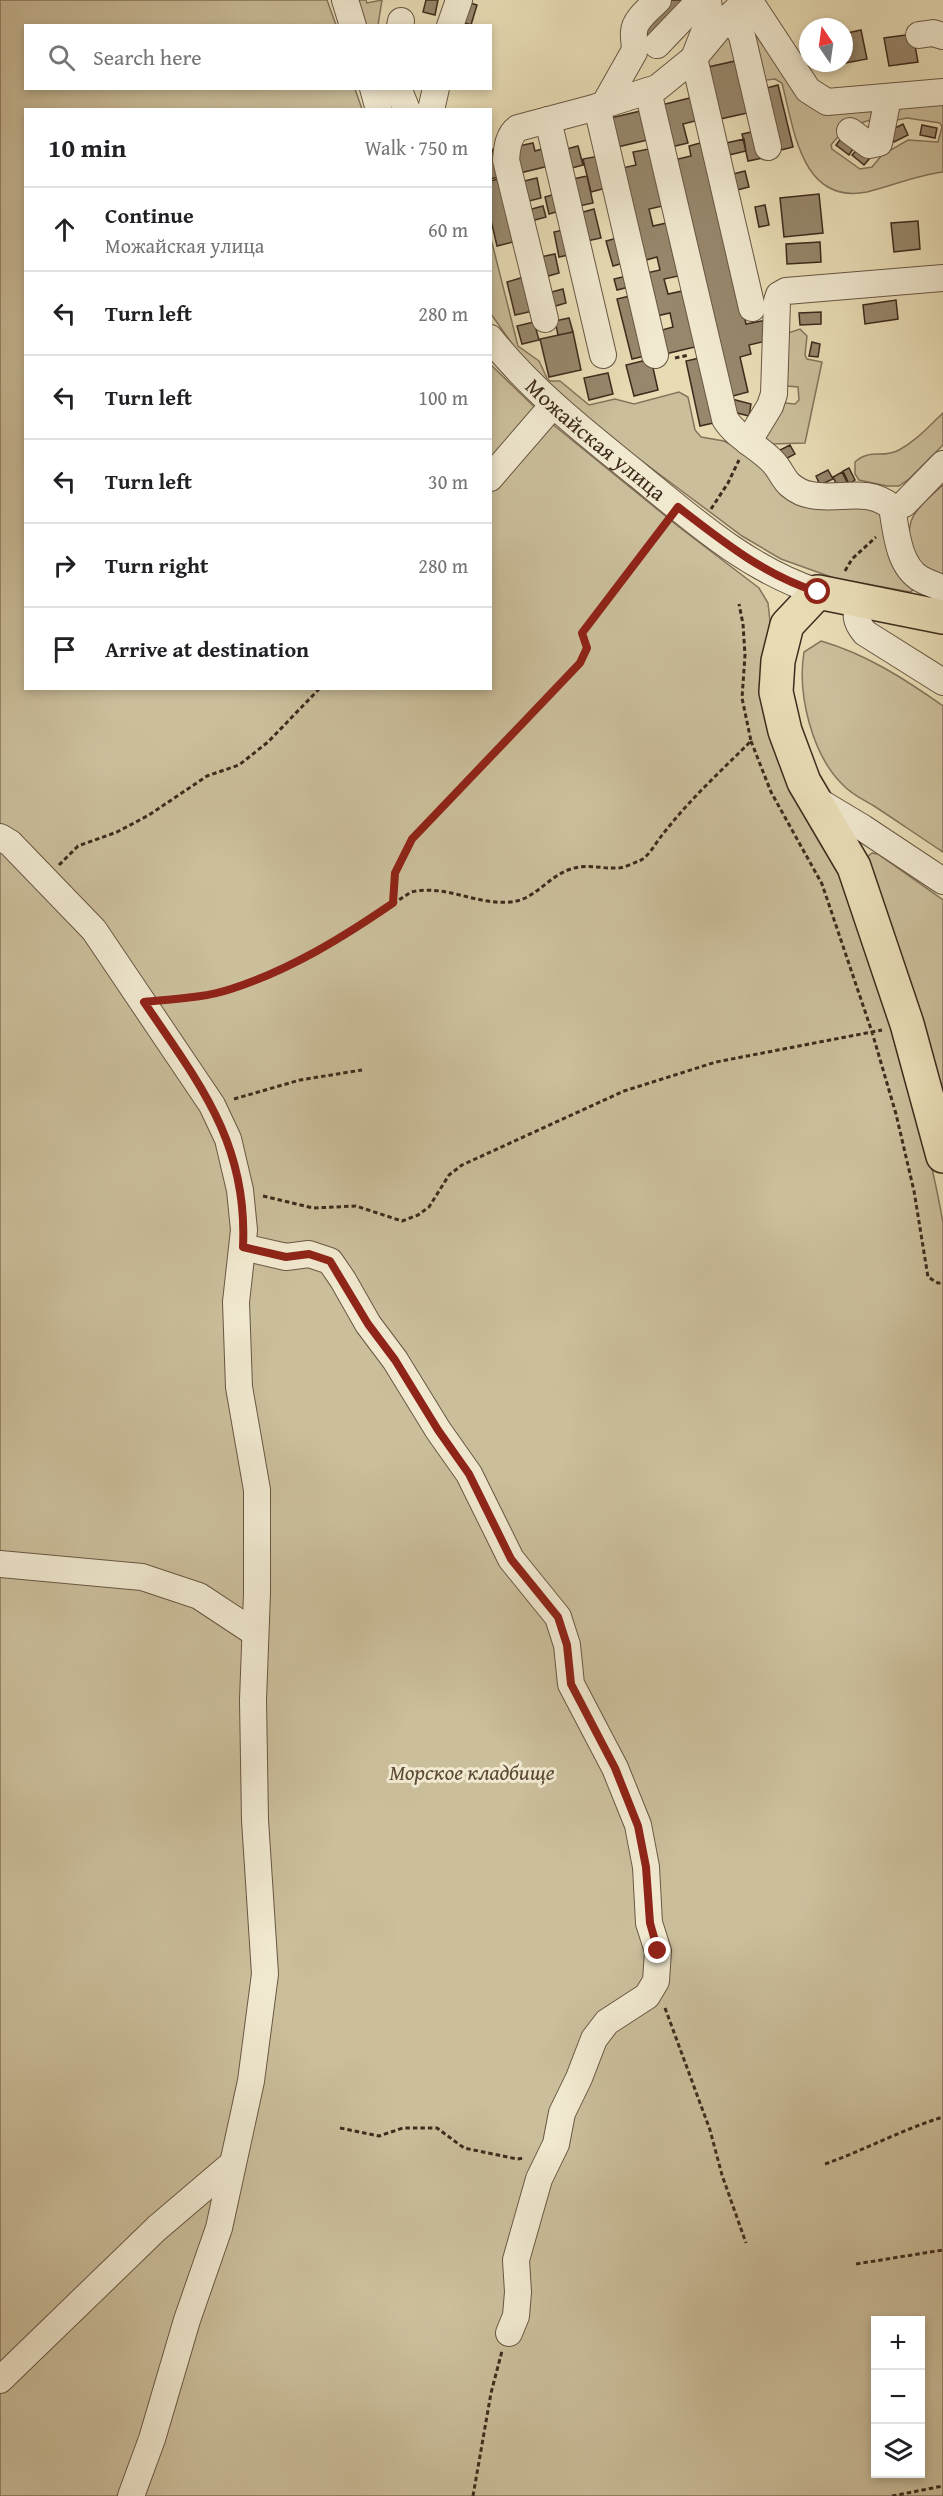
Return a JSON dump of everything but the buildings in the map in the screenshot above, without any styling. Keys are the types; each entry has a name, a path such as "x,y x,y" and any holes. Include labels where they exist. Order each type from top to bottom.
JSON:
{"main road":[{"name":"Можайская улица","path":"838,596 943,616"},
{"path":"838,596 787,626 778,661 776,692 785,731 804,782 818,801 854,867 907,1024 943,1156"}],"street":[{"path":"345,0 352,24"},
{"path":"451,24 459,0"},
{"path":"655,355 600,106 634,52 636,44 633,33 636,23 658,0"},
{"path":"657,45 700,0"},
{"path":"708,0 710,17 694,58 752,308"},
{"path":"545,319 506,160 508,146 516,129 657,88 694,58 742,5"},
{"path":"742,5 814,96 827,102 943,92"},
{"path":"742,5 742,36 768,147"},
{"path":"374,90 378,108"},
{"path":"399,90 406,108"},
{"path":"431,108 436,90"},
{"path":"648,91 725,419 732,430 775,464 788,483 799,492 812,496 857,494 872,496 892,507 899,514 902,555 913,573 920,579 943,589"},
{"path":"850,130 869,145 879,143 888,98"},
{"path":"548,120 603,355"},
{"path":"748,442 770,406 774,394 777,301 780,295 786,291 943,278"},
{"name":"Можайская улица","path":"492,341 508,361 553,405 733,550 778,576 838,596"},
{"path":"492,476 553,405"},
{"path":"899,514 943,464"},
{"path":"838,596 856,616 858,624 865,633 943,682"},
{"path":"818,801 943,881"},
{"path":"0,837 10,843 94,930 144,1002 212,1106 228,1139 240,1190 243,1247 236,1313 239,1387 257,1490 253,1700 255,1820 265,1974 251,2081 219,2228 184,2331 152,2439 131,2496"},
{"path":"243,1247 286,1257 309,1254 330,1261 368,1324 395,1360 438,1430 469,1474 511,1559 558,1617 567,1645 571,1684 615,1768 638,1826 646,1867 650,1923 658,1951 656,1981 647,1996 607,2022 594,2039 579,2078 561,2113 558,2135 539,2179 516,2260 518,2292 516,2316 509,2333"},
{"path":"0,1564 142,1577 199,1596 255,1633"},
{"path":"0,2380 157,2228 231,2165"}],"path":[{"path":"655,355 665,360 709,350"},
{"path":"701,525 728,483 748,442"},
{"path":"393,903 395,873 412,839 580,663 587,648 582,633 678,507"},
{"path":"838,596 852,559 899,514"},
{"path":"739,604 745,655 742,698 751,741 771,792 822,884 872,1032 902,1136 914,1191 928,1278 943,1283"},
{"path":"45,880 78,846 117,832 149,815 207,776 239,765 268,742 318,690"},
{"path":"144,1002 229,990 288,967 342,938 411,892 423,889 449,892 480,902 512,902 537,892 543,885 567,871 582,866 619,868 643,859 675,818 751,741"},
{"path":"240,1190 313,1208 356,1206 402,1221 418,1215 429,1207 449,1175 462,1165 624,1091 716,1062 907,1024"},
{"path":"212,1106 300,1080 362,1070"},
{"path":"656,1981 710,2130 722,2175 746,2243"},
{"path":"825,2164 917,2125 943,2117"},
{"path":"340,2128 379,2136 403,2127 437,2128 464,2148 517,2159 551,2155"},
{"path":"856,2264 943,2250"},
{"path":"473,2496 497,2366 509,2333"},
{"path":"892,2496 943,2486"}],"green space":[{"name":"Морское кладбище","path":"0,0 327,0 336,24 24,24 24,90 355,90 362,108 24,108 24,690 492,690 492,366 551,423 679,527 759,588 768,603 770,621 764,663 889,1018 929,1154 943,1223 943,2496 0,2496"},
{"path":"353,0 366,0 367,3 382,0 378,24 361,24"},
{"path":"742,12 803,94 876,113 874,119 850,128 831,145 832,149 860,169 872,167 882,155 908,140 938,142 942,127 940,123 907,118 897,120 894,118 894,107 943,101 943,172 867,192 845,193 828,187 814,175 804,160 782,83 775,79 761,78"},
{"path":"729,36 740,60 708,67 708,50 722,38"},
{"path":"492,243 518,346 539,361 550,381 560,381 589,405 615,399 634,404 679,392 688,397 695,430 701,437 724,441 755,457 780,491 792,502 811,505 859,505 882,514 915,589 910,592 834,578 781,559 742,536 631,453 563,397 518,352 492,315"},
{"path":"800,329 807,336 805,355 807,359 822,362 805,443 771,444 764,440 782,406 785,403 795,404 799,400 798,387 787,386 788,333"},
{"path":"943,413 943,445 909,479 899,486 859,480 855,474 855,462 866,455 887,454 899,450 917,438"},
{"path":"943,485 943,575 918,560 912,552 909,534 916,512"},
{"path":"821,641 838,646 885,668 943,706 943,852 850,791 832,772 823,757 809,723 802,669 804,652"},
{"path":"872,853 878,854 943,900 943,1103 867,857"}],"route":[{"path":"658,1951 650,1923 646,1867 638,1826 615,1768 571,1684 567,1645 558,1617 511,1559 469,1474 438,1430 395,1360 368,1324 344,1280 330,1261 309,1254 286,1257 243,1247 244,1230 240,1190 228,1139 194,1075 144,1002 229,990 288,967 342,938 393,903 395,873 412,839 580,663 587,648 582,633 678,507 733,550 796,585 818,592"}]}
